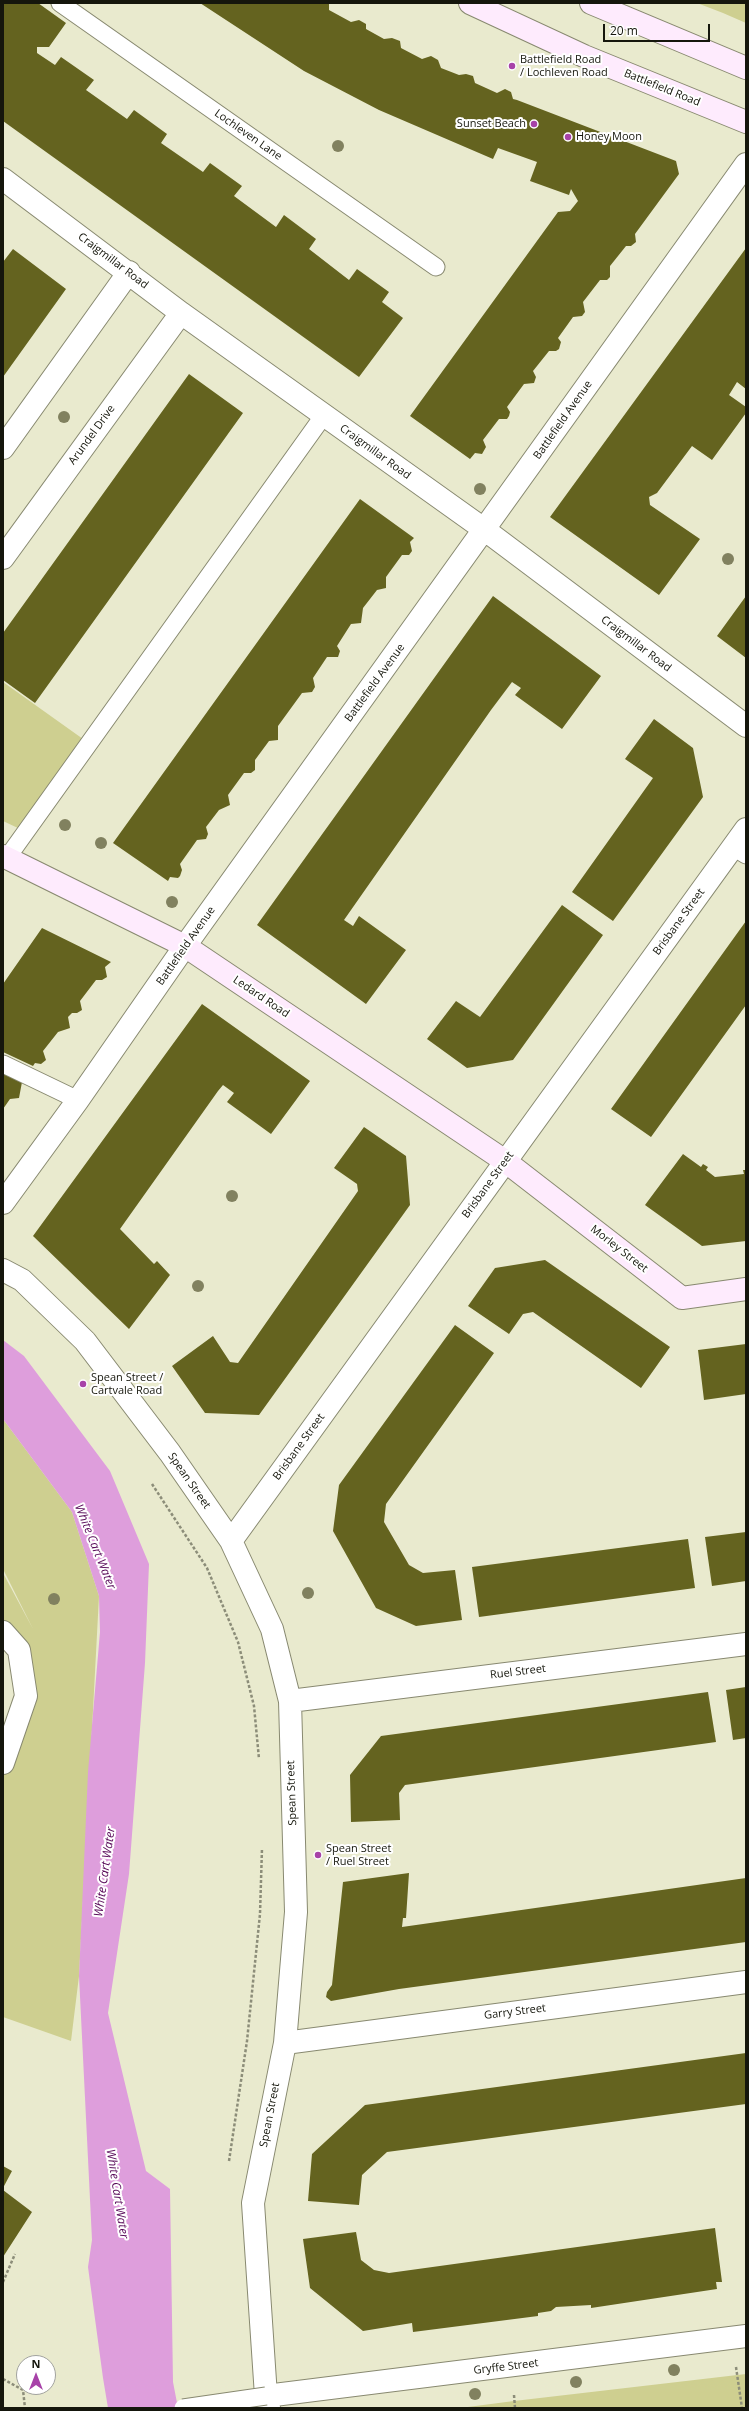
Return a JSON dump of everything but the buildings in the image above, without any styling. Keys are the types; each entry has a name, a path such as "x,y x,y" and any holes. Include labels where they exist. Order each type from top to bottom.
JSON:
{"street":[{"name":"Battlefield Road","path":"470,3 584,56 746,122"},
{"path":"591,3 746,68"},
{"name":"Battlefield Avenue","path":"3,1203 78,1100 185,946 485,530 746,164"},
{"name":"Craigmillar Road","path":"3,179 182,313 485,530 746,726"},
{"path":"3,448 129,272"},
{"name":"Arundel Drive","path":"3,558 182,313"},
{"name":"Brisbane Street","path":"231,1541 505,1161 740,851 746,829"},
{"name":"Ledard Road","path":"5,857 185,946 505,1161"},
{"name":"Morley Street","path":"505,1161 682,1298 746,1289"},
{"name":"Spean Street","path":"3,1270 22,1280 86,1341 170,1453 231,1541 272,1629 290,1701 296,1912 284,2042 253,2203 268,2402"},
{"path":"3,1632 19,1650 26,1696 3,1763"},
{"name":"Ruel Street","path":"290,1701 746,1644"},
{"name":"Garry Street","path":"284,2042 746,1982"},
{"name":"Gryffe Street","path":"268,2402 740,2337"}],"lane":[{"name":"Lochleven Lane","path":"60,3 436,267"},
{"path":"5,857 324,415"},
{"path":"3,1064 78,1100"},
{"path":"183,2408 268,2402"}],"path":[{"path":"207,1568 238,1642 254,1706 260,1766"},
{"path":"228,2164 249,2019 260,1914 262,1843"},
{"path":"3,2282 15,2254"},
{"path":"740,2337 742,2408"},
{"path":"3,2379 23,2390 25,2408"}],"green space":[{"path":"697,3 746,3 746,23 723,13"},
{"path":"3,682 83,739 20,829 3,821"},
{"path":"3,1419 72,1512 99,1596 79,1976 71,2041 3,2017 3,1763 26,1696 3,1632 3,1573 33,1629 3,1569"},
{"path":"746,2374 746,2408 460,2408 514,2401"}],"water":[{"name":"White Cart Water","path":"3,1340 24,1356 110,1471 149,1564 145,1663 129,1874 108,2013 146,2171 170,2189 173,2382 178,2408 108,2408 103,2378 88,2267 92,2240 79,1976 88,1772 100,1632 99,1596 72,1512 3,1419"}],"place":[{"name":"Battlefield Road / Lochleven Road","path":"512,66"},
{"name":"Sunset Beach","path":"534,124"},
{"name":"Honey Moon","path":"568,137"},
{"name":"Spean Street / Cartvale Road","path":"83,1384"},
{"name":"Spean Street / Ruel Street","path":"318,1855"}]}
